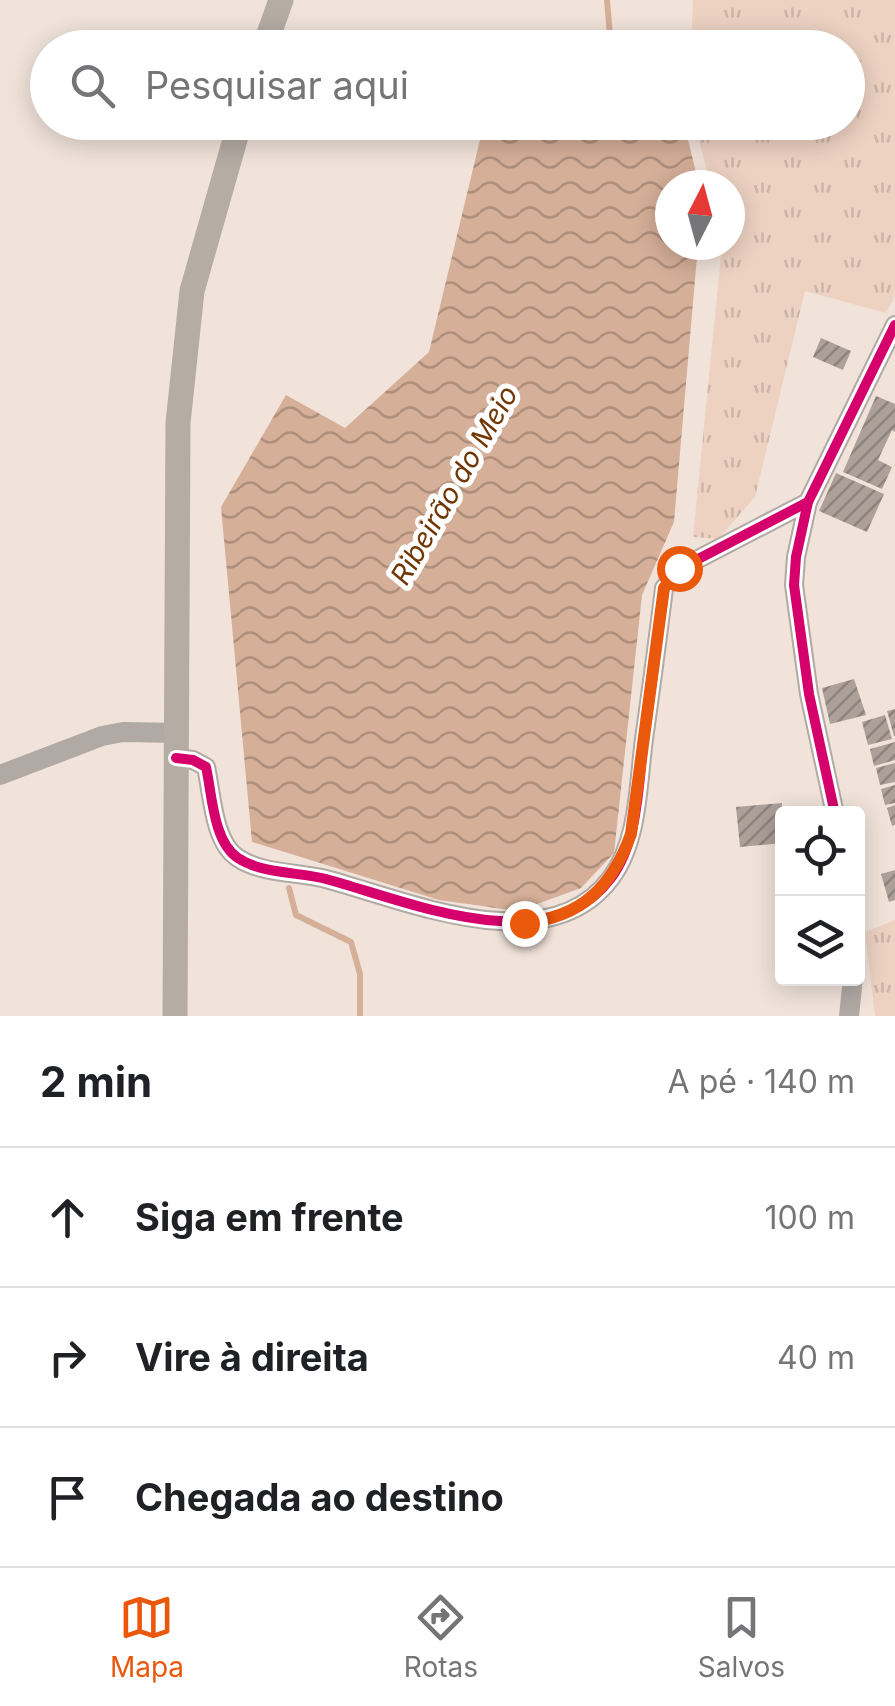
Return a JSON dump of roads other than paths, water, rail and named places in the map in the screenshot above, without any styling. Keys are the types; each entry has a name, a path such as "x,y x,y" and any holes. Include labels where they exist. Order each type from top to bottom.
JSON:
{"main road":[{"path":"270,30 281,0"},
{"path":"175,1016 178,423 192,291 235,140"}],"street":[{"path":"833,806 809,694 794,585 796,557 808,502 895,325"},
{"path":"0,775 102,736 123,732 176,745 206,767 222,838 238,859 495,923 540,921 568,911 599,892 612,877 631,834 664,588 670,578 679,568 808,502"},
{"path":"849,1016 851,986"}],"water":[{"path":"480,140 688,140 695,170 655,170 655,260 697,260 674,522 642,595 614,853 581,888 518,911 439,900 252,842 221,507 286,395 345,428 429,352"}],"waterway":[{"name":"Ribeirão do Meio","path":"607,0 610,30"},
{"name":"Ribeirão do Meio","path":"289,888 296,915 351,942 360,974 360,1016"}]}
